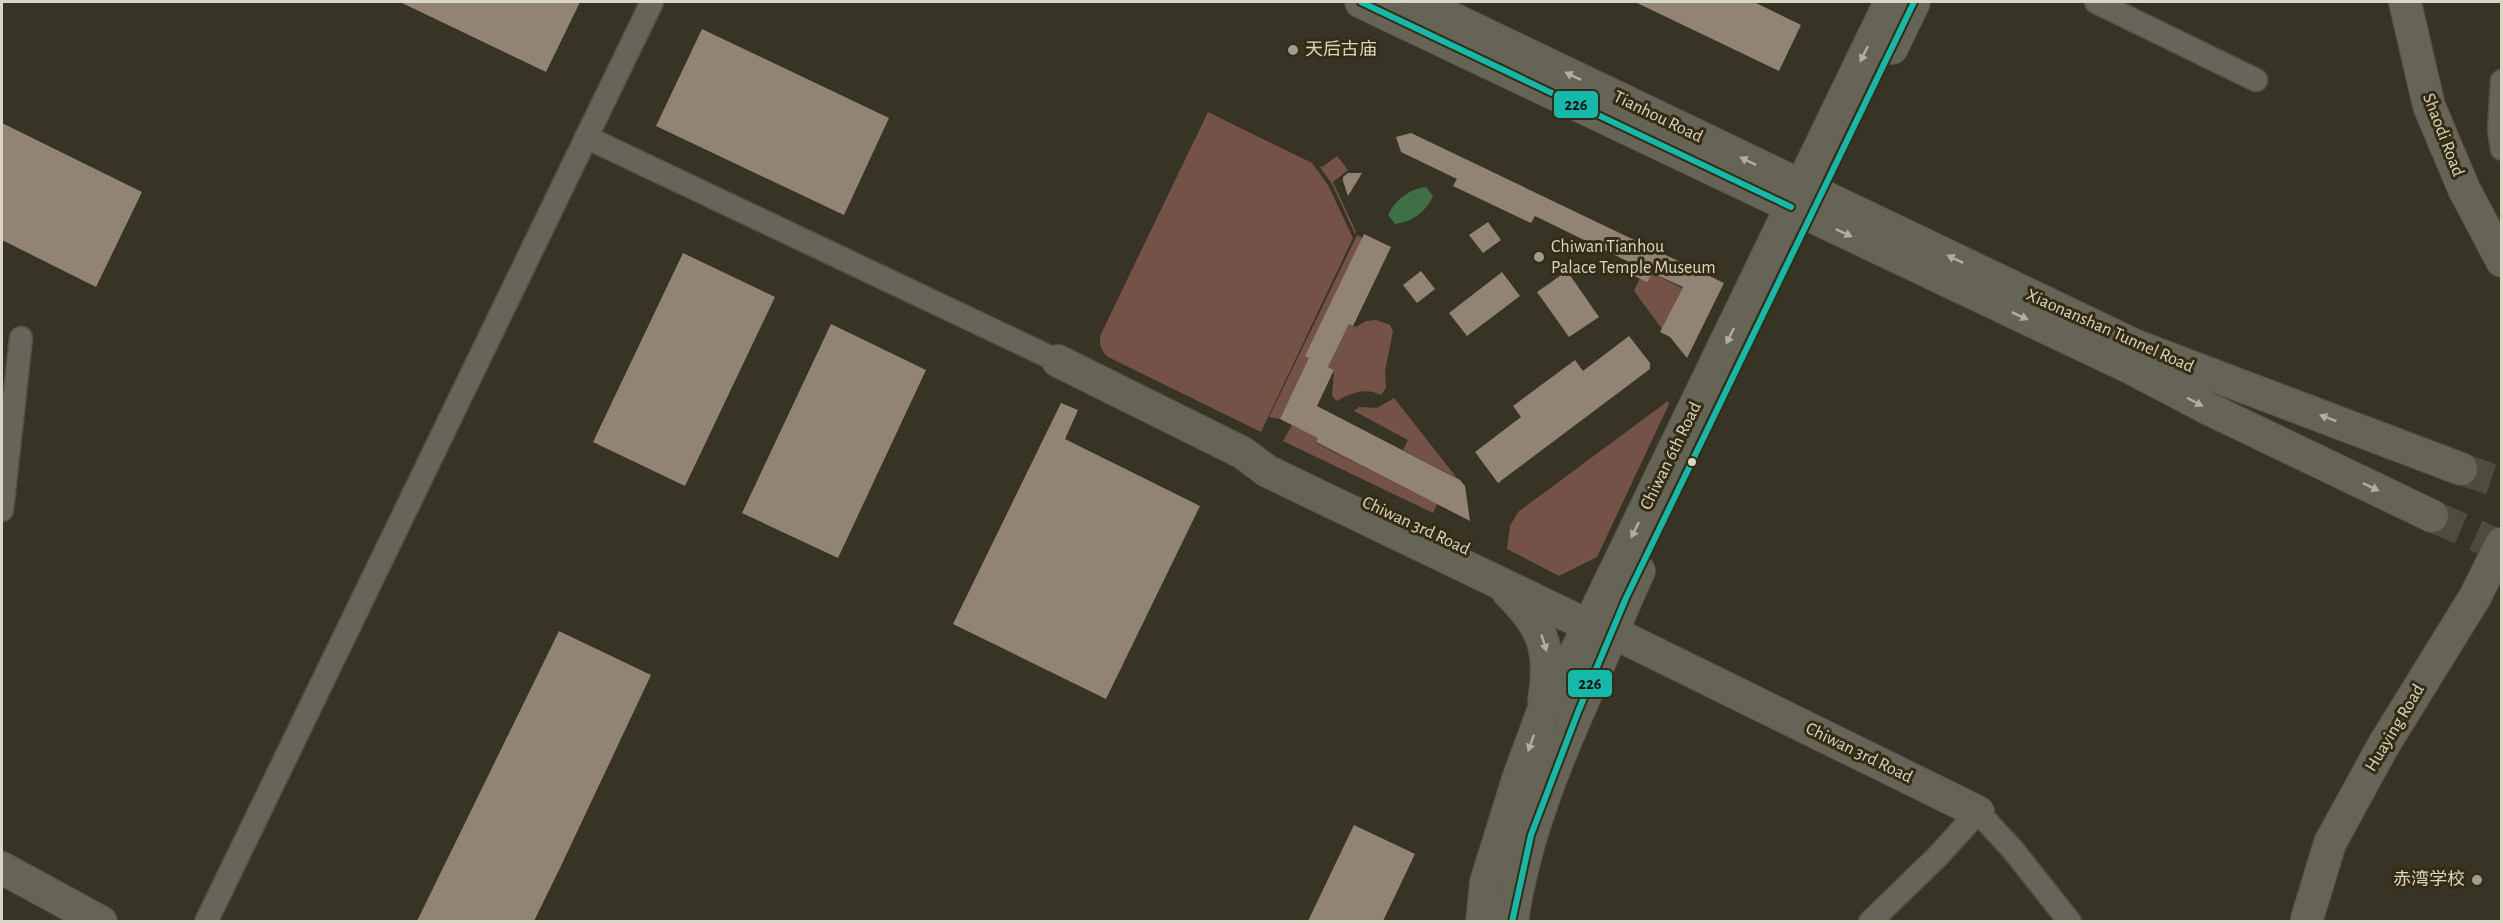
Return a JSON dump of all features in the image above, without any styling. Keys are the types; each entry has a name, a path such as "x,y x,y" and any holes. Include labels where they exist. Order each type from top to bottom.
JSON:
{"street":[{"path":"206,921 652,2"},
{"name":"Tianhou Road","path":"1361,2 1806,201"},
{"name":"Tianhou Road","path":"1418,2 1806,201"},
{"name":"Chiwan 6th Road","path":"1806,201 1890,2"},
{"name":"Chiwan 6th Road","path":"1482,921 1486,882 1518,779 1542,714 1599,623 1806,201 1914,2"},
{"path":"2096,2 2256,80"},
{"name":"Shaodi Road","path":"2405,2 2429,106 2464,189 2502,261"},
{"path":"2502,81 2499,130 2502,149"},
{"path":"586,137 1058,361"},
{"name":"Xiaonanshan Tunnel Road","path":"1806,201 2136,346 2461,469"},
{"name":"Xiaonanshan Tunnel Road","path":"1806,201 2211,410 2432,516"},
{"path":"2,510 21,338"},
{"name":"Chiwan 3rd Road","path":"1058,361 1243,453 1267,471 1497,581 1599,623"},
{"name":"Chiwan 3rd Road","path":"1243,453 1274,460 1978,812 2013,850 2070,921"},
{"name":"Huaying Road","path":"2306,921 2330,843 2383,746 2475,597 2502,543"},
{"path":"1497,581 1526,610 1545,641 1548,678 1542,714"},
{"name":"Chiwan 6th Road","path":"1512,921 1531,835 1556,765 1599,623"},
{"path":"1870,921 1938,856 1978,812"},
{"path":"2,868 101,921"}],"shaded area":[{"path":"1208,112 1312,163 1328,185 1353,238 1261,432 1108,357 1101,345 1100,336"},
{"path":"1337,156 1348,170 1333,182 1355,234 1332,184 1319,166 1322,167"},
{"path":"1426,187 1433,196 1426,207 1413,218 1395,224 1388,215 1394,205 1408,193"},
{"path":"1357,235 1363,238 1310,358 1280,419 1269,417"},
{"path":"1652,273 1682,288 1662,329 1634,291 1640,278"},
{"path":"1376,320 1390,325 1393,331 1385,371 1386,388 1381,395 1370,391 1358,392 1337,401 1332,396 1334,370 1328,367 1349,324 1356,327 1366,321"},
{"path":"1394,398 1457,478 1403,450 1408,440 1354,411 1359,407 1377,408"},
{"path":"1668,401 1669,404 1597,557 1559,576 1507,549 1510,526 1518,512"},
{"path":"1328,418 1316,443 1437,504 1433,513 1283,441 1292,425 1304,431"}],"building":[{"path":"400,2 580,2 546,72"},
{"path":"1635,2 1754,2 1801,25 1779,71"},
{"path":"702,29 889,118 844,215 656,126"},
{"path":"2,123 142,192 96,287 2,240"},
{"path":"1411,133 1724,283 1687,358 1670,337 1660,332 1683,287 1652,273 1647,282 1624,271 1629,262 1535,216 1531,223 1453,186 1457,179 1401,152 1396,137"},
{"path":"1348,173 1362,173 1348,196 1343,177"},
{"path":"1488,222 1501,240 1483,253 1469,235"},
{"path":"1364,234 1391,247 1353,326 1349,324 1328,367 1334,370 1317,406 1460,480 1465,486 1470,521 1316,442 1318,438 1280,419 1309,358 1305,356"},
{"path":"683,253 775,297 685,486 593,442"},
{"path":"1421,271 1435,289 1417,303 1403,285"},
{"path":"1567,271 1599,317 1569,337 1537,292"},
{"path":"1502,272 1520,296 1467,336 1449,313"},
{"path":"831,324 926,370 838,558 742,513"},
{"path":"1629,336 1650,363 1650,369 1498,483 1475,452 1521,417 1513,406 1575,360 1583,371"},
{"path":"1061,403 1078,410 1065,439 1200,506 1106,699 953,624"},
{"path":"559,631 651,675 560,868 534,921 417,921"},
{"path":"1354,825 1415,854 1383,921 1308,921"}],"tunnel":[{"path":"2461,469 2502,483"},
{"path":"2432,516 2502,547"}],"transit line":[{"name":"226","path":"1361,2 1791,207"},
{"name":"226","path":"1512,922 1531,835 1578,712 1626,598 1914,2"}],"place":[{"name":"天后古庙","path":"1293,50"},
{"name":"Chiwan Tianhou Palace Temple Museum","path":"1539,257"},
{"name":"赤湾学校","path":"2477,880"}]}
